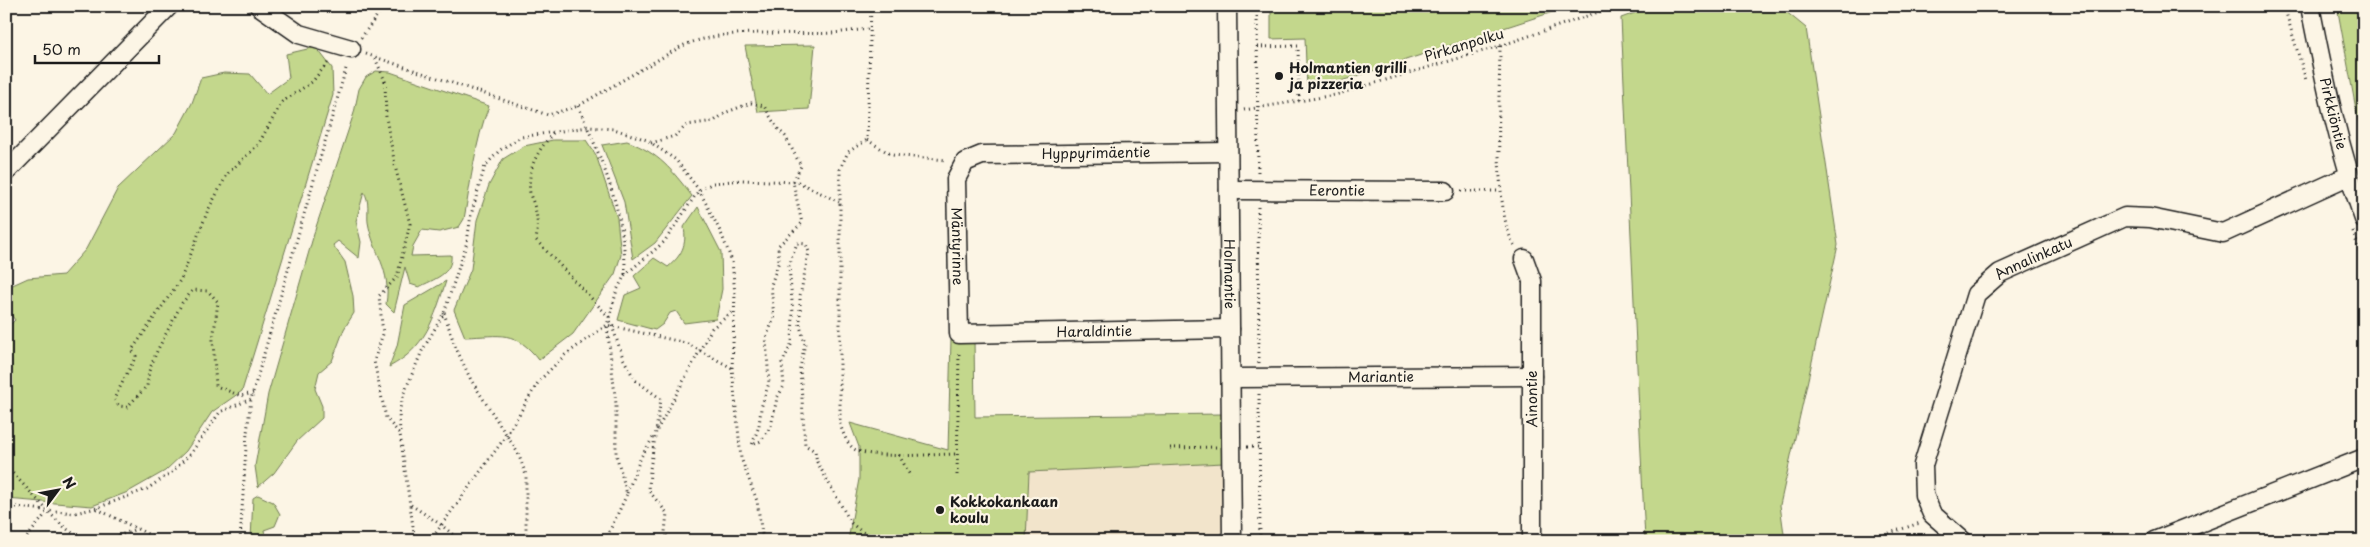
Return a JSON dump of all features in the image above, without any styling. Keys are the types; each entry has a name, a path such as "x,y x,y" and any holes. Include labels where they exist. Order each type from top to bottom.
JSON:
{"street":[{"path":"6,172 169,6"},
{"path":"258,6 298,34 351,50"},
{"name":"Holmantie","path":"1227,6 1232,541"},
{"name":"Pirkkiöntie","path":"2310,6 2322,69 2348,176 2364,219"},
{"name":"Hyppyrimäentie","path":"965,162 982,155 1228,152"},
{"name":"Mäntyrinne","path":"959,334 956,179 965,162"},
{"name":"Annalinkatu","path":"1963,541 1935,518 1924,496 1923,465 1976,294 2000,273 2125,217 2150,218 2223,233 2348,176"},
{"name":"Eerontie","path":"1229,190 1445,191"},
{"name":"Ainontie","path":"1524,259 1532,281 1532,541"},
{"name":"Haraldintie","path":"959,334 1230,329"},
{"name":"Mariantie","path":"1231,378 1532,376"},
{"path":"2154,541 2364,458"}],"path":[{"path":"240,541 251,399 351,50 384,6"},
{"path":"867,140 871,6"},
{"path":"1257,6 1260,541"},
{"name":"Pirkanpolku","path":"1228,112 1335,95 1500,46 1616,6"},
{"path":"253,393 241,396 216,386 213,340 218,302 208,292 193,290 182,303 157,351 149,371 147,386 127,407 119,406 114,399 136,356 132,350 181,279 208,210 228,173 258,145 282,102 312,82 333,57 351,50 548,115 578,106 697,39 731,33 831,33 870,29"},
{"path":"1257,47 1298,46 1299,101"},
{"path":"1500,46 1500,191 1509,238 1524,259"},
{"path":"374,57 385,80 386,118 396,170 410,224 397,277 379,296 383,334 374,361 386,418 400,434"},
{"path":"651,143 675,136 687,125 714,121 728,112 751,103 764,106 777,128 785,136 801,166 793,182 802,223 778,246 779,261 771,285 774,318 766,338 769,383 752,445 760,442 771,426 777,398 784,386 782,363 792,343 793,312 789,266 797,243 806,244 809,252 800,296 800,326 805,343 800,368 805,445 815,451 816,462 851,523 862,532 887,541"},
{"path":"578,106 600,153 620,220 625,246 625,275"},
{"path":"415,541 400,434 399,413 404,393 422,351 444,313 467,242 471,215 485,166 500,150 521,137 588,127 614,129 651,143 676,160 699,190 721,233 732,261 734,312 732,368 741,458 757,501 763,541"},
{"path":"553,132 537,152 530,167 530,196 534,203 538,225 536,240 609,317 623,358 635,380 661,399 650,469 649,491 667,513 665,532 669,541"},
{"path":"867,140 892,155 965,162"},
{"path":"867,140 848,152 840,169 840,424 844,436 854,449 870,455 957,454"},
{"path":"627,494 616,454 616,404 607,325 617,290 625,275 664,242 699,190 713,183 742,180 798,182 839,202"},
{"path":"1445,191 1500,191"},
{"path":"605,541 641,458 712,328 734,312"},
{"path":"444,313 455,346 471,380 518,453 526,475 526,541"},
{"path":"430,541 440,524 506,436 539,381 565,355 607,325 686,343 732,368"},
{"path":"957,475 959,334"},
{"path":"6,506 75,513 97,508 147,489 161,481 191,453 220,412 251,399"},
{"path":"1170,448 1231,447"},
{"path":"899,455 911,477"},
{"path":"6,466 64,528 81,539 95,541"},
{"path":"410,505 440,524 461,541"},
{"path":"97,508 162,541"},
{"path":"24,541 48,511"},
{"path":"1865,541 1935,518"},
{"path":"104,541 138,529"}],"shaded area":[{"path":"1224,463 1224,541 847,541 859,479"}],"green space":[{"path":"1271,6 1571,6 1332,84 1307,89 1305,38 1271,39"},
{"path":"1654,6 1779,6 1806,28 1838,245 1780,505 1785,541 1645,541 1621,18"},
{"path":"2337,6 2364,6 2364,153"},
{"path":"815,45 809,109 758,112 745,46"},
{"path":"316,47 332,68 333,95 242,391 212,412 186,451 165,471 128,492 92,506 6,499 6,329 15,320 6,308 6,288 28,278 63,275 86,249 118,188 176,133 192,103 201,78 224,73 250,74 267,94 289,78 286,54"},
{"path":"376,71 390,72 489,106 477,147 464,219 459,227 439,232 422,230 413,246 411,256 451,255 451,262 446,271 441,275 419,287 410,284 405,267 394,312 386,304 386,281 370,233 368,203 364,192 356,221 361,242 359,258 338,241 333,245 345,262 353,296 354,313 344,329 332,361 319,372 315,389 322,406 322,418 297,441 274,473 258,487 255,466 268,394 316,227 354,113 359,89 366,77"},
{"path":"553,140 586,140 596,155 617,218 621,255 615,274 573,334 539,360 522,343 507,336 465,337 454,310 471,269 477,220 489,185 503,159 524,146"},
{"path":"627,141 657,157 678,178 692,196 655,243 633,259 624,202 602,145"},
{"path":"698,207 721,252 722,289 716,319 684,323 676,311 670,313 663,324 655,330 618,320 625,295 641,288 634,276 654,258 668,267 680,254 685,239 684,227"},
{"path":"446,281 427,331 412,351 389,367 397,346 405,305"},
{"path":"974,338 975,417 1224,414 1224,463 1029,472 1026,541 848,541 859,479 859,447 850,423 948,450 951,339"},
{"path":"258,495 273,502 280,514 275,526 264,530 266,541 251,539 253,498"}],"place":[{"name":"Holmantien grilli ja pizzeria","path":"1279,76"},
{"name":"Kokkokankaan koulu","path":"940,510"}]}
